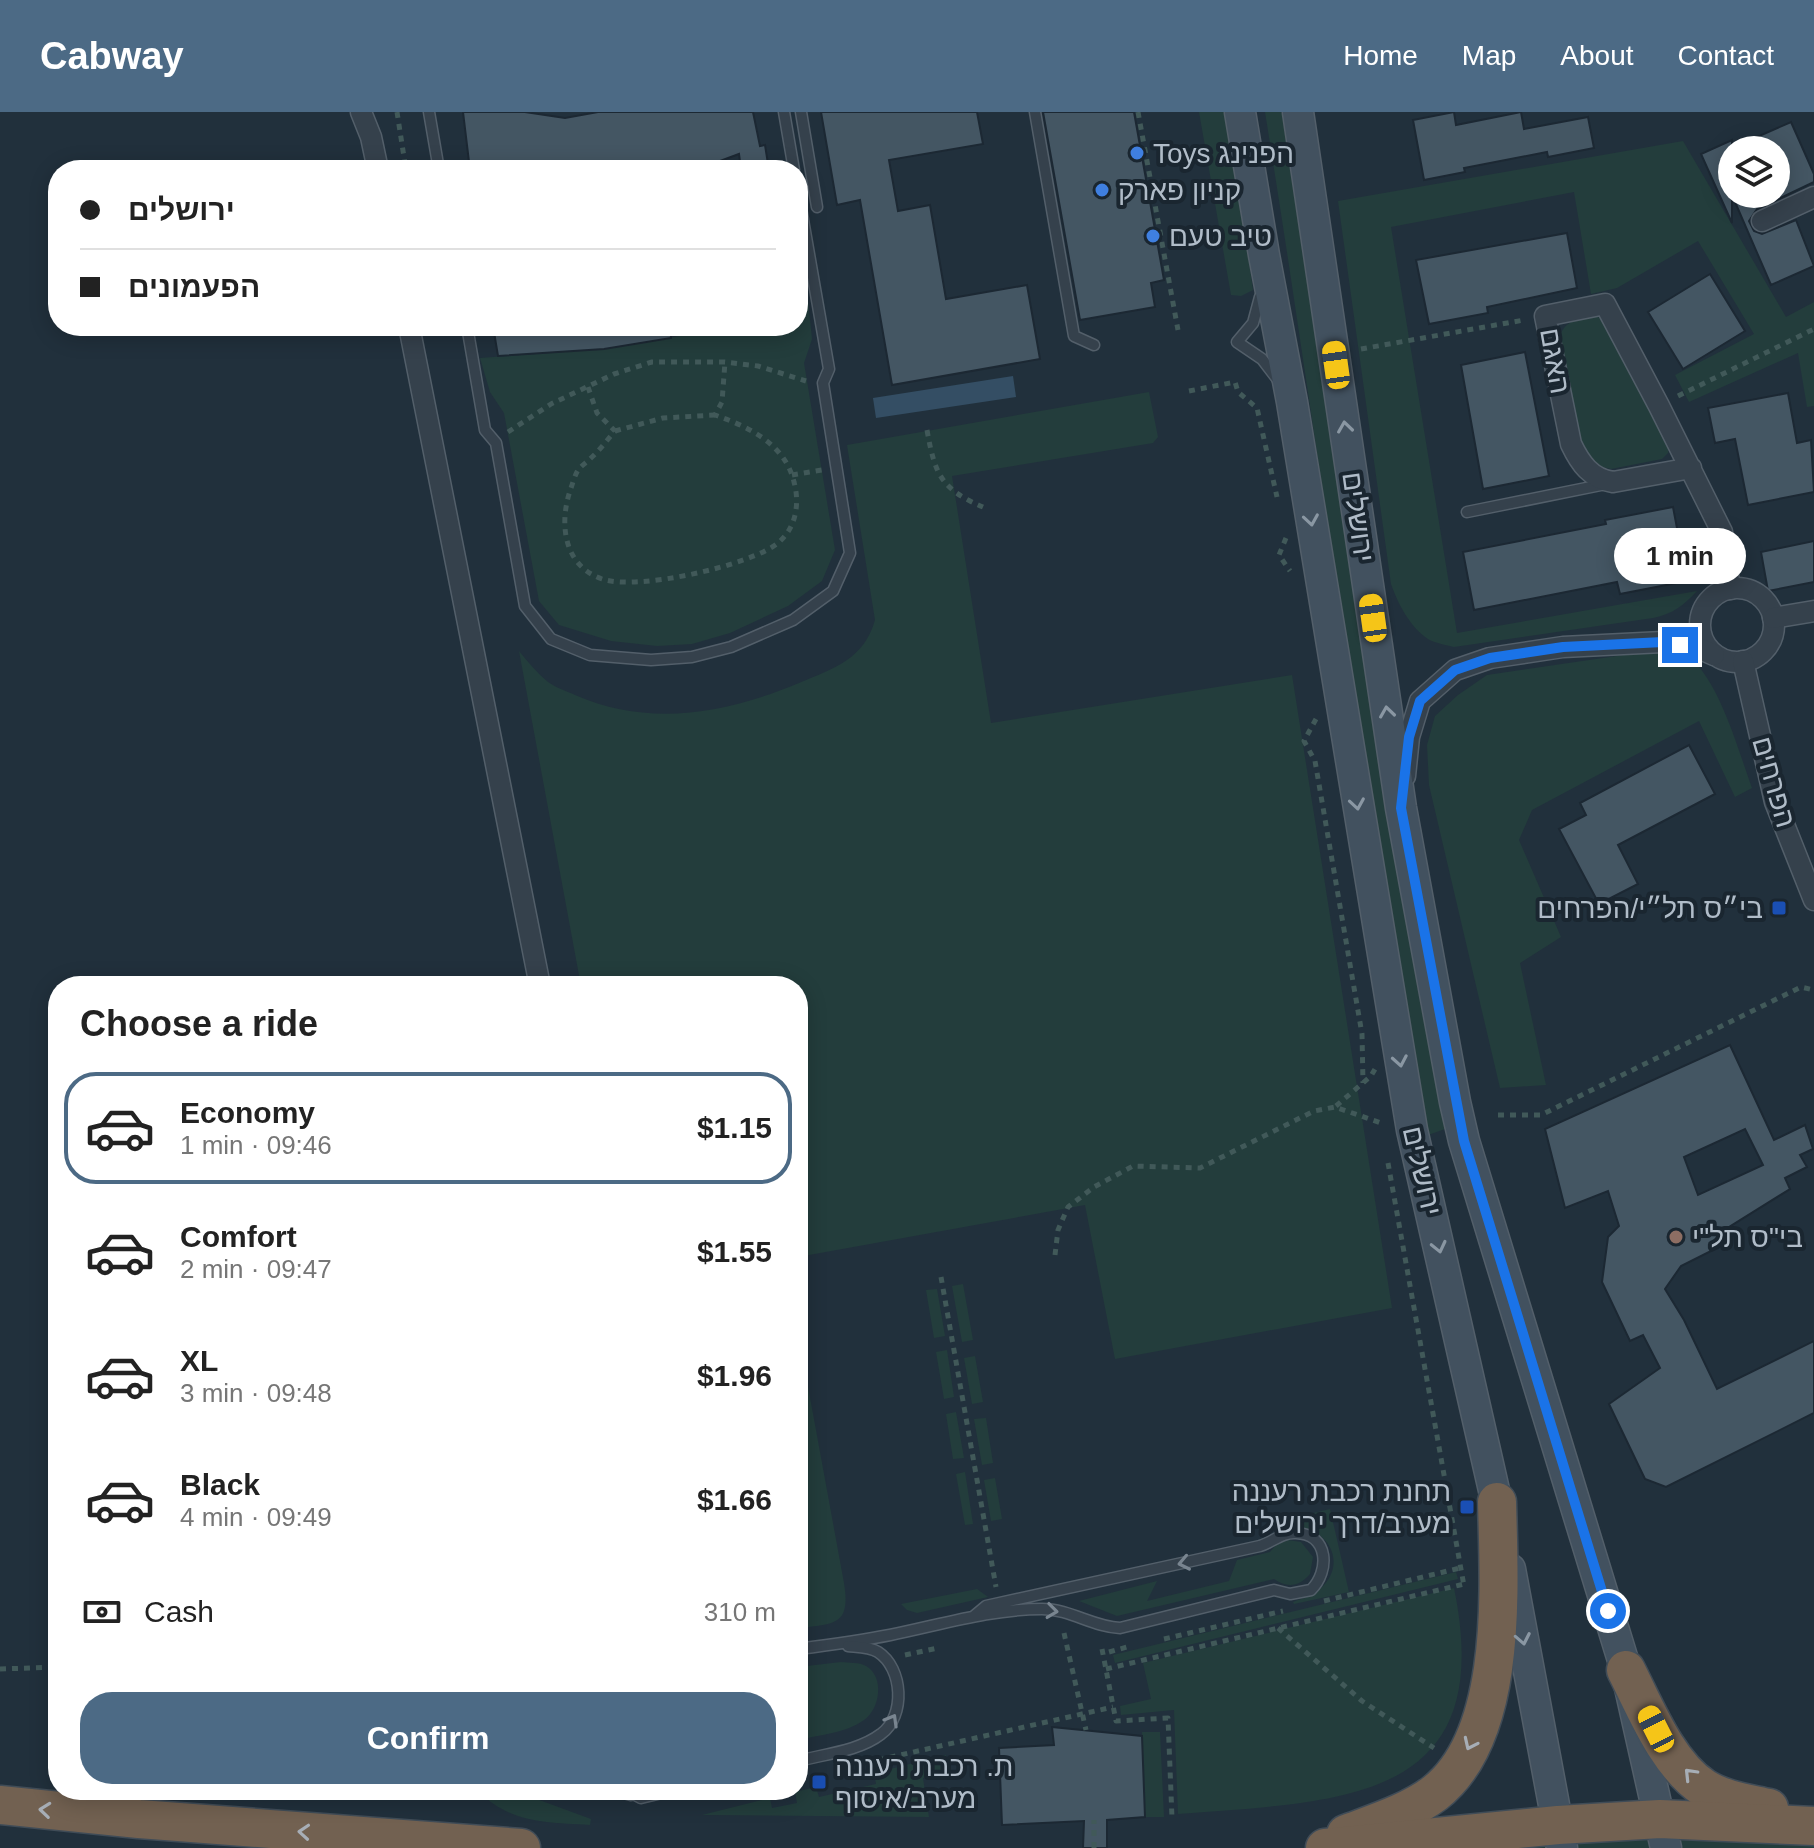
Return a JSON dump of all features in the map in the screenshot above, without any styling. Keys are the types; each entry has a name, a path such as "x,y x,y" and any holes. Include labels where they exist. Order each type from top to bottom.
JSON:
{"highway":[{"path":"1310,1848 1414,1806 1436,1792 1461,1764 1477,1729 1492,1678 1499,1627 1497,1502"},
{"path":"1626,1670 1656,1729 1688,1774 1704,1788 1724,1797 1814,1819"},
{"path":"0,1805 139,1819 521,1848"},
{"path":"1325,1848 1814,1826"}],"main road":[{"name":"ירושלים","path":"1240,112 1292,402 1415,1144 1497,1502 1560,1839"},
{"name":"ירושלים","path":"1298,112 1401,808 1464,1141 1626,1670 1663,1834"}],"street":[{"path":"361,112 376,160"},
{"path":"371,137 374,112"},
{"path":"1762,221 1814,197"},
{"name":"האגם","path":"1613,482 1601,480 1589,472 1571,444 1545,316 1605,304 1722,532 1730,589"},
{"path":"411,336 538,976"},
{"path":"1613,482 1691,468"},
{"path":"1401,808 1409,737 1420,701 1455,670 1490,658 1563,647 1663,642 1696,647 1725,661 1743,661 1762,653 1774,631 1769,606 1754,592 1744,588 1730,589 1707,602 1699,621 1700,634 1705,646 1714,655"},
{"path":"1773,618 1814,611"},
{"name":"הפרחים","path":"1743,661 1775,802 1814,900"}],"lane":[{"path":"429,112 437,160"},
{"path":"784,112 792,160"},
{"path":"801,112 817,207"},
{"path":"1035,112 1074,336 1094,345"},
{"path":"469,336 485,430 496,443 525,606 551,639 590,655 651,660 692,657 731,647 793,620 833,591 850,553 823,383 829,369 808,248"},
{"path":"1264,255 1259,307 1253,323 1237,342 1262,359 1292,402"},
{"path":"1467,512 1613,482"},
{"path":"808,1647 889,1635 974,1616 1053,1609 1107,1628 1120,1628 1274,1590 1290,1594 1311,1590 1323,1573 1324,1553 1311,1537 1291,1532 1260,1546 986,1606 974,1616"},
{"path":"808,1758 871,1742 885,1732 900,1705 888,1662 877,1651 824,1645"}],"path":[{"path":"397,112 404,160"},
{"path":"1138,112 1178,330"},
{"path":"1352,351 1545,316"},
{"path":"1659,406 1814,329"},
{"path":"496,443 516,425 551,404 614,374 652,362 725,362 758,366 806,382 823,383"},
{"path":"715,415 722,402 725,362"},
{"path":"1189,391 1235,382 1238,392 1257,408 1280,511"},
{"path":"588,387 597,413 615,431"},
{"path":"715,415 745,426 768,441 786,462 797,502 795,519 779,542 752,557 693,574 633,582 602,579 578,564 564,529 564,508 578,470 615,431 663,418 715,415"},
{"path":"927,430 932,461 938,475 949,489 983,507"},
{"path":"792,475 837,468"},
{"path":"1283,526 1286,540 1279,555 1290,571 1293,586"},
{"path":"1314,705 1316,720 1304,741 1315,761 1318,776 1362,1034 1363,1083"},
{"path":"1498,1115 1541,1115 1801,987 1814,990"},
{"path":"1335,1107 1371,1076 1393,1025"},
{"path":"1055,1255 1058,1230 1068,1207 1094,1187 1133,1166 1200,1168 1314,1111 1335,1107 1380,1121 1415,1144"},
{"path":"1380,1121 1383,1136"},
{"path":"1386,1152 1466,1597"},
{"path":"941,1277 998,1595"},
{"path":"1106,1669 1464,1584"},
{"path":"1277,1627 1362,1701 1443,1752"},
{"path":"1064,1633 1086,1730"},
{"path":"905,1655 938,1648"},
{"path":"1102,1649 1116,1721 1168,1718 1172,1818"},
{"path":"0,1669 48,1667"},
{"path":"878,1760 969,1737 1113,1707"},
{"path":"1094,1820 1094,1848"}],"green space":[{"path":"1199,112 1228,112 1253,290 1241,296 1231,295"},
{"path":"1265,112 1282,114 1372,715 1421,1007 1448,1128 1428,1135 1382,880"},
{"path":"1683,141 1718,201 1718,208 1722,208 1786,317 1814,302 1814,406 1807,407 1798,353 1689,402 1675,375 1754,334 1698,241 1617,288 1591,294 1574,192 1391,227 1457,633 1697,591 1687,601 1653,618 1454,647 1428,639 1416,628 1405,614 1391,584 1338,201"},
{"path":"808,300 812,339 804,363 835,550 822,581 788,606 730,633 692,644 657,646 611,641 559,625 539,601 504,413 490,392 480,358 605,349 679,336 808,336"},
{"path":"1597,316 1603,321 1669,446 1668,453 1662,459 1611,469 1598,466 1582,449 1560,335 1575,320"},
{"path":"1149,392 1158,437 1153,443 952,476 991,723 1292,675 1392,1308 1115,1359 1085,1205 808,1255 808,976 579,976 519,651 554,686 603,705 660,714 716,709 744,702 836,667 864,644 875,620 847,445"},
{"path":"1658,650 1683,654 1706,677 1725,714 1752,788 1735,797 1699,721 1532,810 1519,840 1561,937 1520,963 1546,1085 1500,1088 1429,785 1427,745 1435,716 1487,675"},
{"path":"963,1284 973,1340 962,1342 952,1286"},
{"path":"937,1289 945,1336 934,1338 926,1290"},
{"path":"947,1350 954,1397 944,1399 936,1352"},
{"path":"975,1356 983,1402 972,1404 964,1358"},
{"path":"808,1387 846,1597 838,1620 808,1627"},
{"path":"956,1412 964,1458 953,1459 946,1414"},
{"path":"986,1418 993,1463 982,1465 974,1419"},
{"path":"965,1472 973,1524 965,1525 956,1474"},
{"path":"995,1478 1002,1519 991,1521 984,1480"},
{"path":"1330,1509 1349,1592 1294,1604 1318,1591 1330,1576 1334,1564 1332,1553 1327,1542 1318,1534 1306,1529 1277,1531 1275,1522"},
{"path":"1288,1540 1301,1542 1313,1557 1310,1574 1297,1584 1288,1585 1274,1579 1117,1616 1079,1601 1157,1581 1147,1601 1229,1581 1237,1560 1270,1552 1276,1545"},
{"path":"1456,1572 1458,1579 1115,1663 1113,1655"},
{"path":"1454,1588 1462,1659 1452,1713 1429,1751 1393,1778 1348,1794 1295,1804 1178,1814 1174,1710 1121,1715 1120,1706 1151,1699 1143,1663"},
{"path":"977,1589 988,1597 917,1613 901,1604"},
{"path":"841,1662 866,1666 872,1671 878,1685 877,1701 869,1715 849,1728 808,1738 808,1666"},
{"path":"1142,1732 1160,1732 1164,1817 1145,1817"},
{"path":"946,1755 947,1775 923,1778 929,1817 702,1815 762,1800 770,1800 772,1808 797,1803 796,1800 808,1800 808,1789 816,1787 819,1797 876,1784 874,1773"},
{"path":"539,1800 591,1819 590,1825 529,1819 490,1801"},
{"path":"1663,1836 1814,1844 1814,1848 1474,1848"}],"water":[{"path":"1013,376 1016,397 876,418 873,398"}],"building":[{"path":"463,112 525,112 565,118 598,112 753,112 760,146 765,145 767,160 740,160 739,154 723,160 469,160"},
{"path":"821,112 977,112 983,144 889,160 898,211 930,205 946,299 1027,285 1040,359 892,385 860,200 837,205"},
{"name":"קניון פארק","path":"1043,112 1134,112 1164,280 1151,283 1155,307 1080,320"},
{"path":"1454,112 1456,125 1521,112 1524,129 1588,117 1594,148 1548,157 1547,152 1464,168 1465,172 1424,180 1413,120"},
{"path":"1791,122 1814,174 1814,182 1790,193 1790,136 1759,136"},
{"path":"1718,146 1718,192 1701,154"},
{"path":"1725,208 1732,208 1732,223"},
{"path":"1738,208 1759,208 1749,221 1754,231 1762,234 1796,220 1814,266 1771,285"},
{"path":"1567,233 1577,288 1487,307 1488,313 1429,324 1416,260"},
{"path":"1710,274 1745,331 1683,369 1648,312"},
{"path":"495,336 671,336 604,349 498,356"},
{"path":"1525,352 1549,476 1483,489 1461,365"},
{"path":"1788,393 1797,443 1811,440 1814,492 1748,505 1735,439 1715,443 1708,408"},
{"path":"1673,507 1687,581 1620,594 1617,582 1474,610 1463,552 1606,524 1605,520"},
{"path":"1814,541 1814,582 1768,591 1761,552"},
{"path":"1689,745 1715,794 1618,845 1638,884 1599,904 1559,829 1586,815 1580,803"},
{"path":"1730,1045 1774,1140 1805,1125 1813,1149 1800,1155 1807,1167 1785,1178 1790,1189 1718,1234 1723,1245 1681,1266 1665,1289 1684,1320 1717,1389 1814,1341 1814,1413 1666,1487 1645,1479 1609,1404 1660,1368 1643,1335 1630,1341 1602,1282 1608,1237 1619,1226 1608,1191 1565,1208 1545,1129","holes":["1745,1129 1763,1165 1698,1195 1684,1157"]},
{"path":"1052,1727 1142,1736 1145,1817 1107,1820 1107,1848 1083,1848 1084,1821 1002,1825 999,1748 1054,1745"}],"place":[{"name":"Toys הפנינג","path":"1137,153"},
{"name":"קניון פארק","path":"1102,190"},
{"name":"טיב טעם","path":"1153,236"},
{"name":"בי״ס תל״י/הפרחים","path":"1779,908"},
{"name":"בי\"ס תל\"י","path":"1676,1237"},
{"name":"תחנת רכבת רעננה מערב/דרך ירושלים","path":"1467,1507"},
{"name":"ת. רכבת רעננה מערב/איסוף","path":"819,1782"}],"route":[{"path":"1608,1611 1464,1141 1401,808 1409,737 1420,701 1455,670 1490,658 1563,647 1663,642 1680,645"}]}
